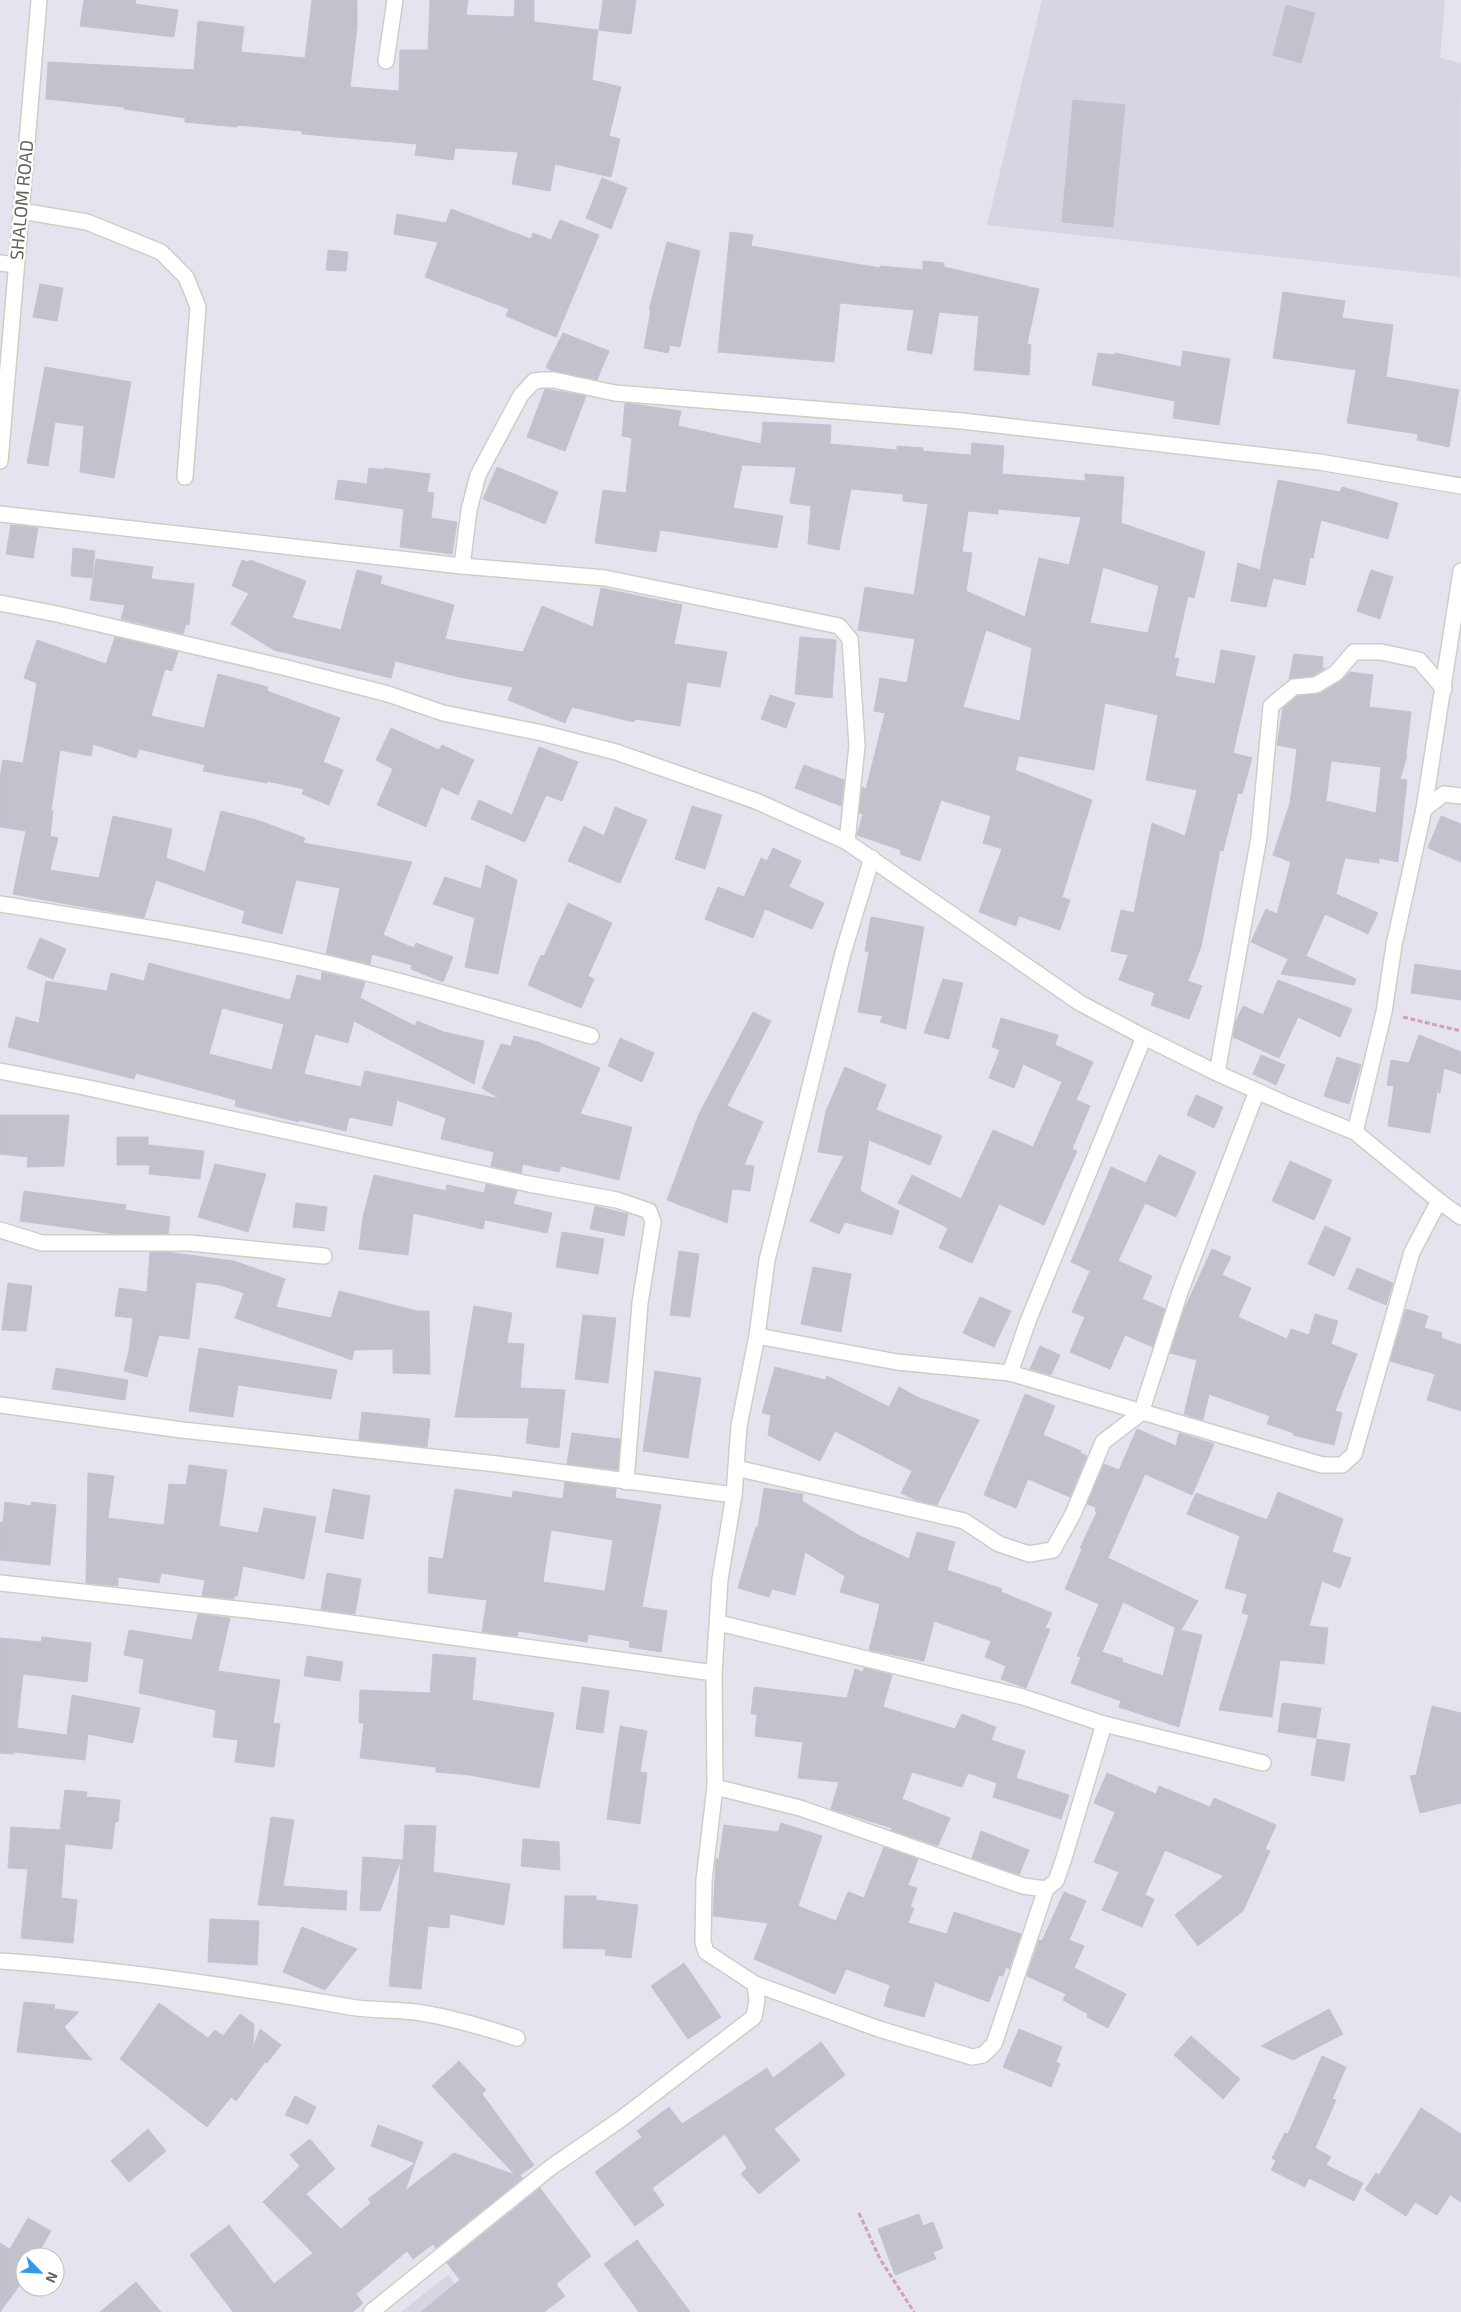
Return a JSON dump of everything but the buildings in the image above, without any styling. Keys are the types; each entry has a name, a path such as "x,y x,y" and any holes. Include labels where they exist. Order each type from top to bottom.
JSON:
{"street":[{"name":"SHALOM ROAD","path":"0,461 39,0"},
{"path":"386,61 395,0"},
{"path":"21,211 87,222 161,252 186,277 198,307 185,476"},
{"path":"0,263 16,265"},
{"path":"462,566 469,510 478,475 522,395 534,381 542,380 554,380 615,393 962,421 1318,462 1461,486"},
{"path":"0,514 462,566 605,578 819,620 839,626 850,638 857,736 848,842"},
{"path":"1356,1132 1384,1012 1394,945 1424,809 1460,579"},
{"path":"0,603 57,614 283,666 388,694 443,713 542,733 616,752 756,801 848,842 1080,1003 1144,1038 1288,1106 1356,1132 1439,1201 1461,1216"},
{"path":"1218,1072 1259,837 1271,706 1294,687 1316,685 1336,673 1354,652 1381,652 1420,660 1444,689"},
{"path":"1424,809 1444,794 1461,796"},
{"path":"872,858 843,953 767,1260 757,1336 740,1426 734,1495 720,1579 719,1623 714,1673 715,1787 704,1880 703,1942 706,1952 754,1984 879,2029 972,2057 983,2056 994,2044 1046,1889 1056,1881 1104,1724"},
{"path":"0,904 165,931 294,956 418,986 591,1036"},
{"path":"1010,1374 1028,1321 1144,1038"},
{"path":"0,1072 84,1087 529,1184 617,1200 649,1211 654,1222 640,1303 626,1482"},
{"path":"736,1468 964,1521 999,1544 1029,1554 1053,1550 1073,1514 1103,1442 1141,1412 1180,1292 1257,1091"},
{"path":"757,1336 897,1362 1010,1374 1322,1465 1342,1464 1354,1454 1412,1252 1439,1201"},
{"path":"0,1230 42,1243 190,1244 324,1256"},
{"path":"0,1405 182,1430 497,1464 734,1495"},
{"path":"0,1583 292,1615 548,1648 714,1673"},
{"path":"719,1623 1014,1694 1104,1724 1264,1763"},
{"path":"715,1787 800,1808 1023,1886 1046,1889"},
{"path":"0,1961 67,1966 239,1988 352,2007 421,2013 465,2022 517,2038"},
{"path":"371,2312 550,2168 622,2119 754,2016 757,2000 754,1984"}],"path":[{"path":"1384,1012 1461,1031"},
{"path":"859,2213 880,2259 914,2312"}],"shaded area":[{"path":"1042,0 1445,0 1440,58 1461,63 1460,277 987,225"},
{"path":"448,2275 477,2312 401,2312"}]}
